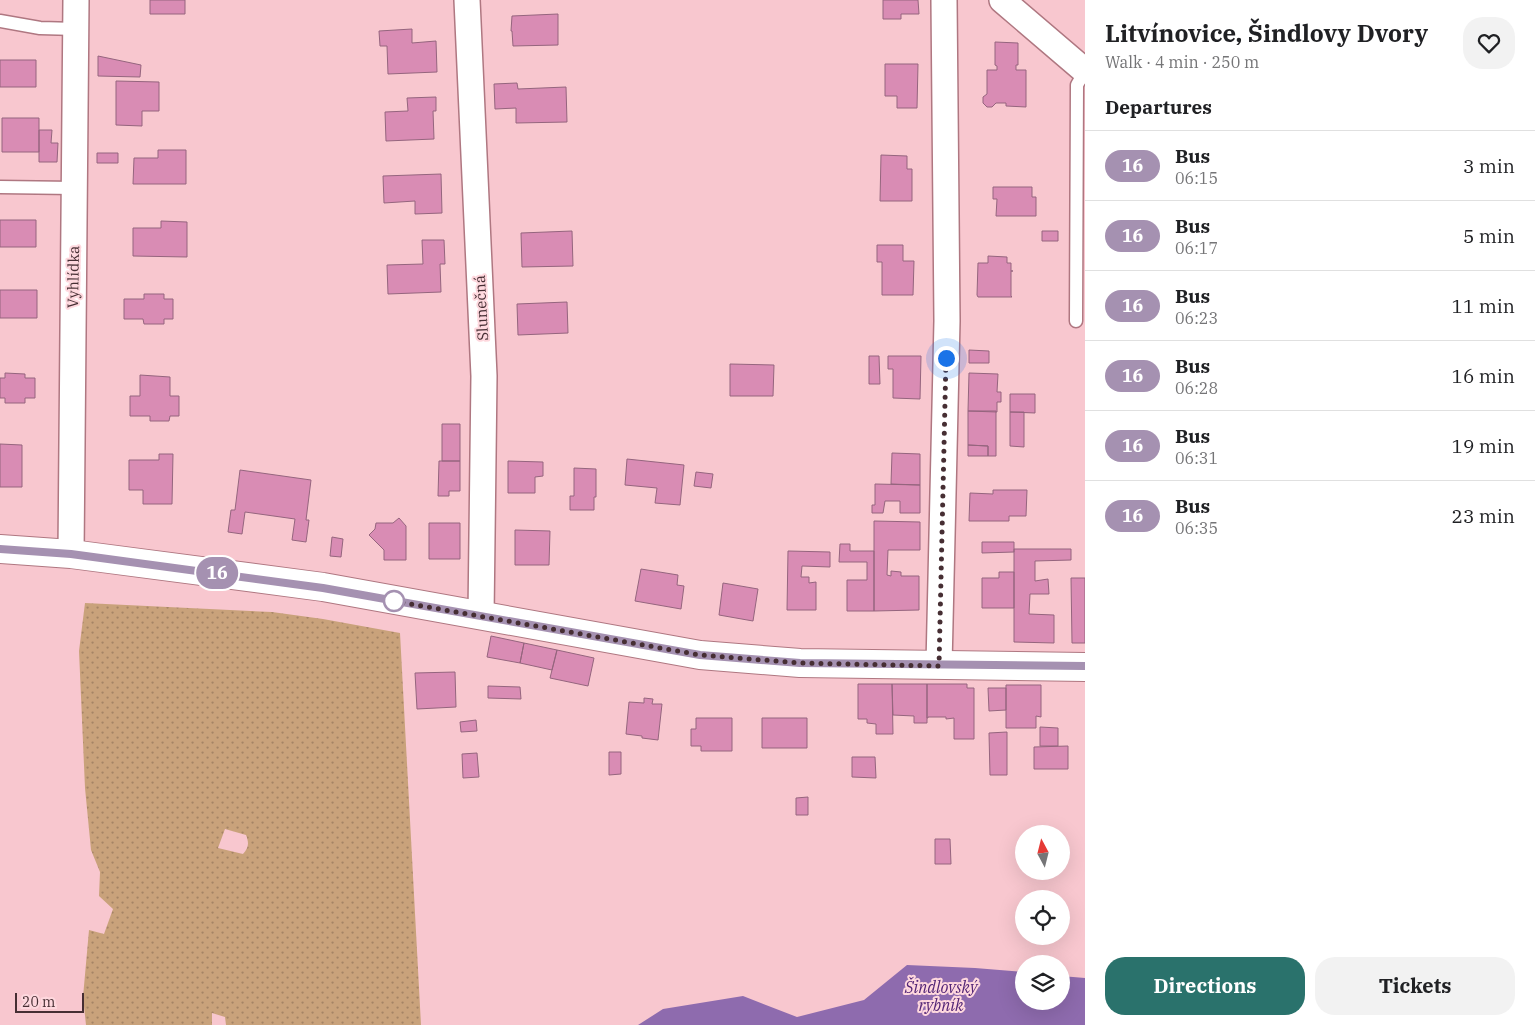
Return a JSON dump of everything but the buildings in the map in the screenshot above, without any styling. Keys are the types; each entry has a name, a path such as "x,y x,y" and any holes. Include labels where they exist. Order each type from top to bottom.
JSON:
{"street":[{"name":"Vyhlídka","path":"71,554 76,0"},
{"name":"Slunečná","path":"467,0 484,376 481,616"},
{"path":"939,666 947,321 944,0"},
{"path":"1002,0 1085,71"},
{"path":"0,549 71,554 323,588 700,655 800,663 939,666 1085,666"}],"lane":[{"path":"0,21 40,28 76,29"},
{"path":"1076,321 1077,85 1085,71"},
{"path":"0,187 74,188"}],"shaded area":[{"path":"85,603 272,612 400,633 421,1025 226,1025 225,1017 212,1013 212,1025 86,1025 83,997 89,930 104,934 113,909 99,896 100,872 91,850 85,788 79,651","holes":["225,829 246,835 248,845 243,854 218,848"]}],"water":[{"name":"Šindlovský rybník","path":"907,965 1015,971 1015,1010 1070,1010 1070,977 1085,978 1085,1025 638,1025 663,1009 743,996 797,1017 864,1000"}],"bus line":[{"name":"16","path":"0,549 71,554 323,588 700,655 800,663 939,666 1085,666"}],"route":[{"path":"394,601 700,655 800,663 939,666 946,358"}]}
